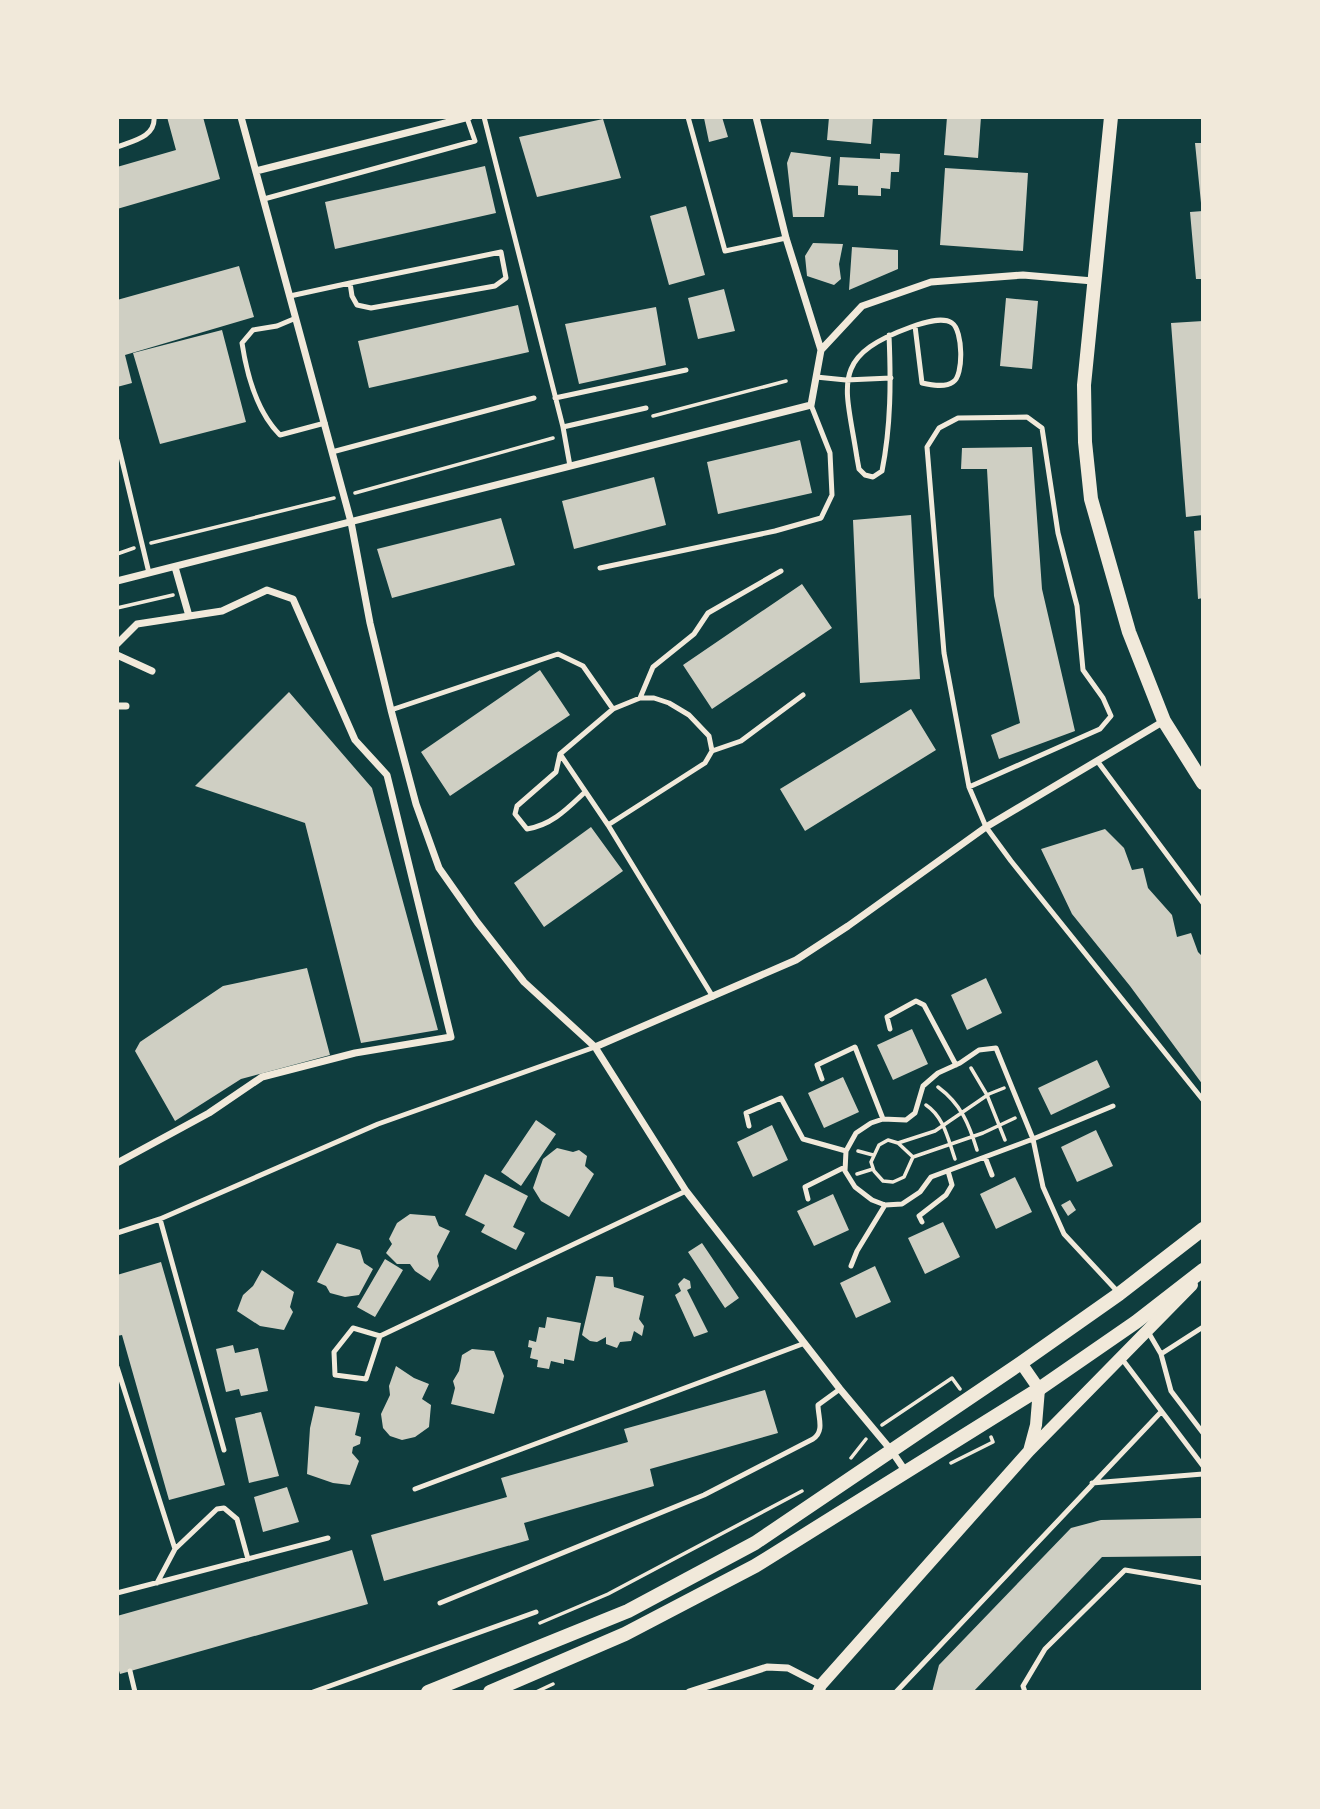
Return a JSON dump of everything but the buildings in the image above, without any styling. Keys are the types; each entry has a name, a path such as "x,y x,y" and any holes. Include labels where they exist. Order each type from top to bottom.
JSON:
{"main road":[{"path":"1111,117 1084,385 1085,442 1091,499 1129,632 1164,721 1203,783"},
{"path":"428,1692 628,1611 755,1543 1021,1363 1119,1294 1203,1229"},
{"path":"490,1692 625,1634 755,1566 1039,1389 1203,1272"}],"street":[{"path":"241,117 351,522 370,623 391,710 416,804 439,868 524,982 595,1047 686,1191 906,1472"},
{"path":"117,581 811,405 821,350 786,238 756,117"},
{"path":"256,171 468,118"},
{"path":"821,350 862,306 931,282 1023,275 1093,281"},
{"path":"175,566 189,617"},
{"path":"117,644 137,624 222,611 267,590 293,599 355,740 387,775 451,1037 355,1053 262,1077 209,1113 117,1163"},
{"path":"117,655 152,671"},
{"path":"595,1047 796,960 986,827 1164,721"},
{"path":"689,1692 767,1667 788,1668 820,1690 1029,1451 1203,1272"},
{"path":"1021,1363 1039,1389 1036,1425 1029,1451"}],"lane":[{"path":"118,146 149,134 155,125 154,117"},
{"path":"484,117 563,428 570,466"},
{"path":"688,117 725,251 786,238"},
{"path":"264,199 475,141 468,118"},
{"path":"290,296 350,283 501,252 506,278 495,286 371,308 357,305 350,283"},
{"path":"296,318 277,326 253,330 242,343 245,362 266,421 280,435 325,423"},
{"path":"890,335 889,436 882,471 873,477 865,475 859,469 846,380 852,363 865,350 890,335 915,326 941,320 951,322 957,327 960,373 954,382 946,385 922,383 915,326"},
{"path":"555,398 686,370"},
{"path":"816,377 846,380 891,378"},
{"path":"332,452 534,398"},
{"path":"600,568 775,531 821,518 832,495 830,453 811,405"},
{"path":"563,428 646,408"},
{"path":"969,787 1100,729 1111,716 1103,698 1083,670 1077,606 1058,533 1042,428 1027,417 958,418 939,428 928,447 944,653 969,787 986,827 1059,923 1203,1100"},
{"path":"117,440 149,573"},
{"path":"640,698 653,667 694,634 708,613 781,571"},
{"path":"391,710 558,654 583,666 613,709"},
{"path":"608,825 694,771 705,763 712,751 741,741 803,695"},
{"path":"585,792 558,817 542,827 527,830 515,814 517,806 556,772 560,754 613,709 640,698 669,702 689,715 709,736 712,751"},
{"path":"560,754 608,825 713,997"},
{"path":"1098,762 1203,903"},
{"path":"890,1029 887,1017 916,1001 924,1005 956,1065"},
{"path":"117,1233 160,1219 378,1124 595,1047"},
{"path":"822,1079 817,1065 855,1047 883,1119"},
{"path":"1112,1106 1033,1139 931,1177 920,1192 902,1204 886,1205 872,1200 855,1188 845,1167 846,1151 856,1133 883,1119 906,1120 915,1113 923,1086 938,1073 979,1050 996,1048 1033,1139 1042,1187 1064,1234 1119,1294"},
{"path":"749,1126 746,1113 781,1098 803,1139 846,1151"},
{"path":"983,1158 992,1175"},
{"path":"808,1199 805,1187 845,1167"},
{"path":"922,1222 919,1216 946,1195 952,1185 947,1171"},
{"path":"380,1336 366,1379 335,1375 334,1352 353,1328 380,1336 686,1191"},
{"path":"851,1266 857,1251 886,1205"},
{"path":"160,1219 224,1450"},
{"path":"1161,1354 1203,1327"},
{"path":"1147,1330 1161,1354 1171,1391 1203,1433"},
{"path":"415,1489 805,1343"},
{"path":"1121,1357 1203,1465"},
{"path":"117,1367 175,1549"},
{"path":"440,1602 704,1495 813,1439 820,1430 818,1405 840,1389"},
{"path":"896,1692 1161,1412"},
{"path":"1092,1483 1203,1474"},
{"path":"157,1583 175,1549 217,1509 224,1508 237,1520 248,1559"},
{"path":"117,1593 328,1538"},
{"path":"1024,1692 1023,1686 1045,1649 1125,1570 1203,1583"},
{"path":"313,1692 536,1612"},
{"path":"130,1671 135,1692"}],"path":[{"path":"646,418 786,381"},
{"path":"361,491 560,436"},
{"path":"153,542 341,496"},
{"path":"117,554 135,547"},
{"path":"117,608 182,592"},
{"path":"965,1059 987,1096 1008,1148"},
{"path":"929,1081 957,1103 983,1158"},
{"path":"898,1143 935,1131 987,1096 1011,1085"},
{"path":"919,1101 934,1111 943,1125 958,1167"},
{"path":"913,1157 898,1143 888,1140 879,1145 871,1162 874,1171 883,1181 893,1182 904,1177 913,1157 1023,1115"},
{"path":"850,1460 874,1429 952,1378 968,1398"},
{"path":"530,1628 608,1594 806,1489"}]}
